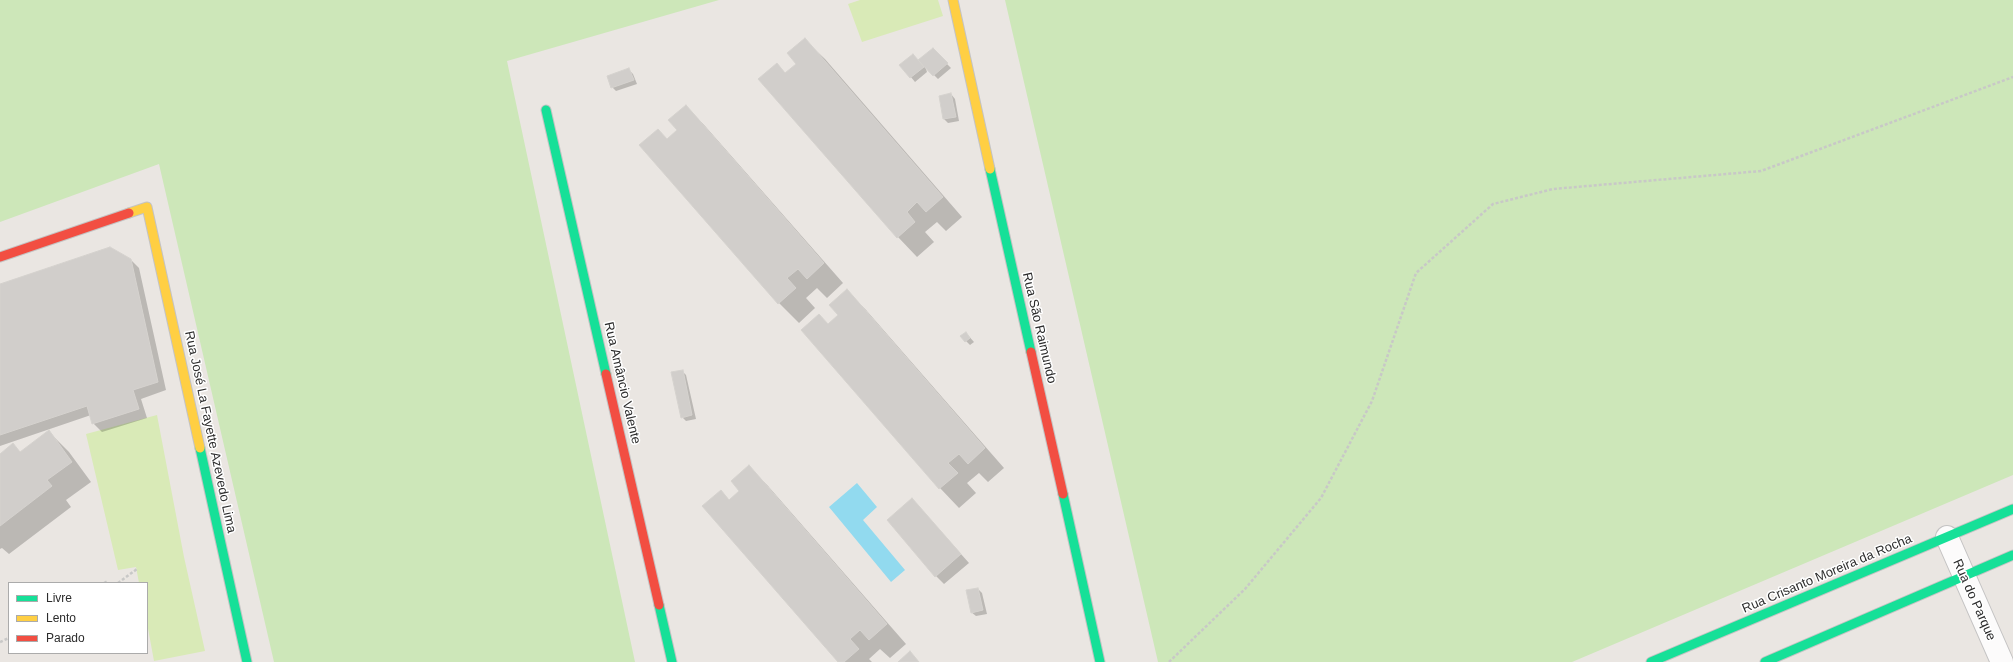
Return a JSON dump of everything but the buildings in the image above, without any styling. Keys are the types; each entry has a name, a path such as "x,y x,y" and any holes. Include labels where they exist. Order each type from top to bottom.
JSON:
{"street":[{"name":"Rua São Raimundo","path":"953,0 1100,662"},
{"name":"Rua Amâncio Valente","path":"546,110 672,662"},
{"name":"Rua José La Fayette Azevedo Lima","path":"0,257 147,207 248,662"},
{"name":"Rua Crisanto Moreira da Rocha","path":"1651,662 2013,509"},
{"name":"Rua do Parque","path":"1947,537 2002,662"},
{"path":"1765,662 2013,555"}],"path":[{"path":"1169,662 1244,589 1321,498 1372,401 1416,273 1493,204 1553,189 1761,171 2013,77"},
{"path":"119,582 137,569"}],"green space":[{"path":"0,0 719,0 507,61 635,662 274,662 159,164 0,222"},
{"path":"860,0 938,0 943,16 862,42 848,4"},
{"path":"1005,0 2013,0 2013,475 1572,662 1158,662"},
{"path":"157,415 184,557 205,651 154,661 148,628 148,582 139,582 136,567 118,570 86,434"}],"water":[{"path":"857,483 877,507 863,520 905,570 891,582 829,507"}],"traffic: fast":[{"path":"546,110 606,374"},
{"path":"990,169 1031,352"},
{"path":"200,448 247,662"},
{"path":"1063,494 1100,662"},
{"path":"1651,662 2013,509"},
{"path":"1765,662 2013,555"},
{"path":"659,605 672,662"}],"traffic: slow":[{"path":"953,0 990,169"},
{"path":"129,213 147,207 200,448"}],"traffic: jam":[{"path":"0,257 129,213"},
{"path":"1031,352 1063,494"},
{"path":"606,374 659,605"}]}
